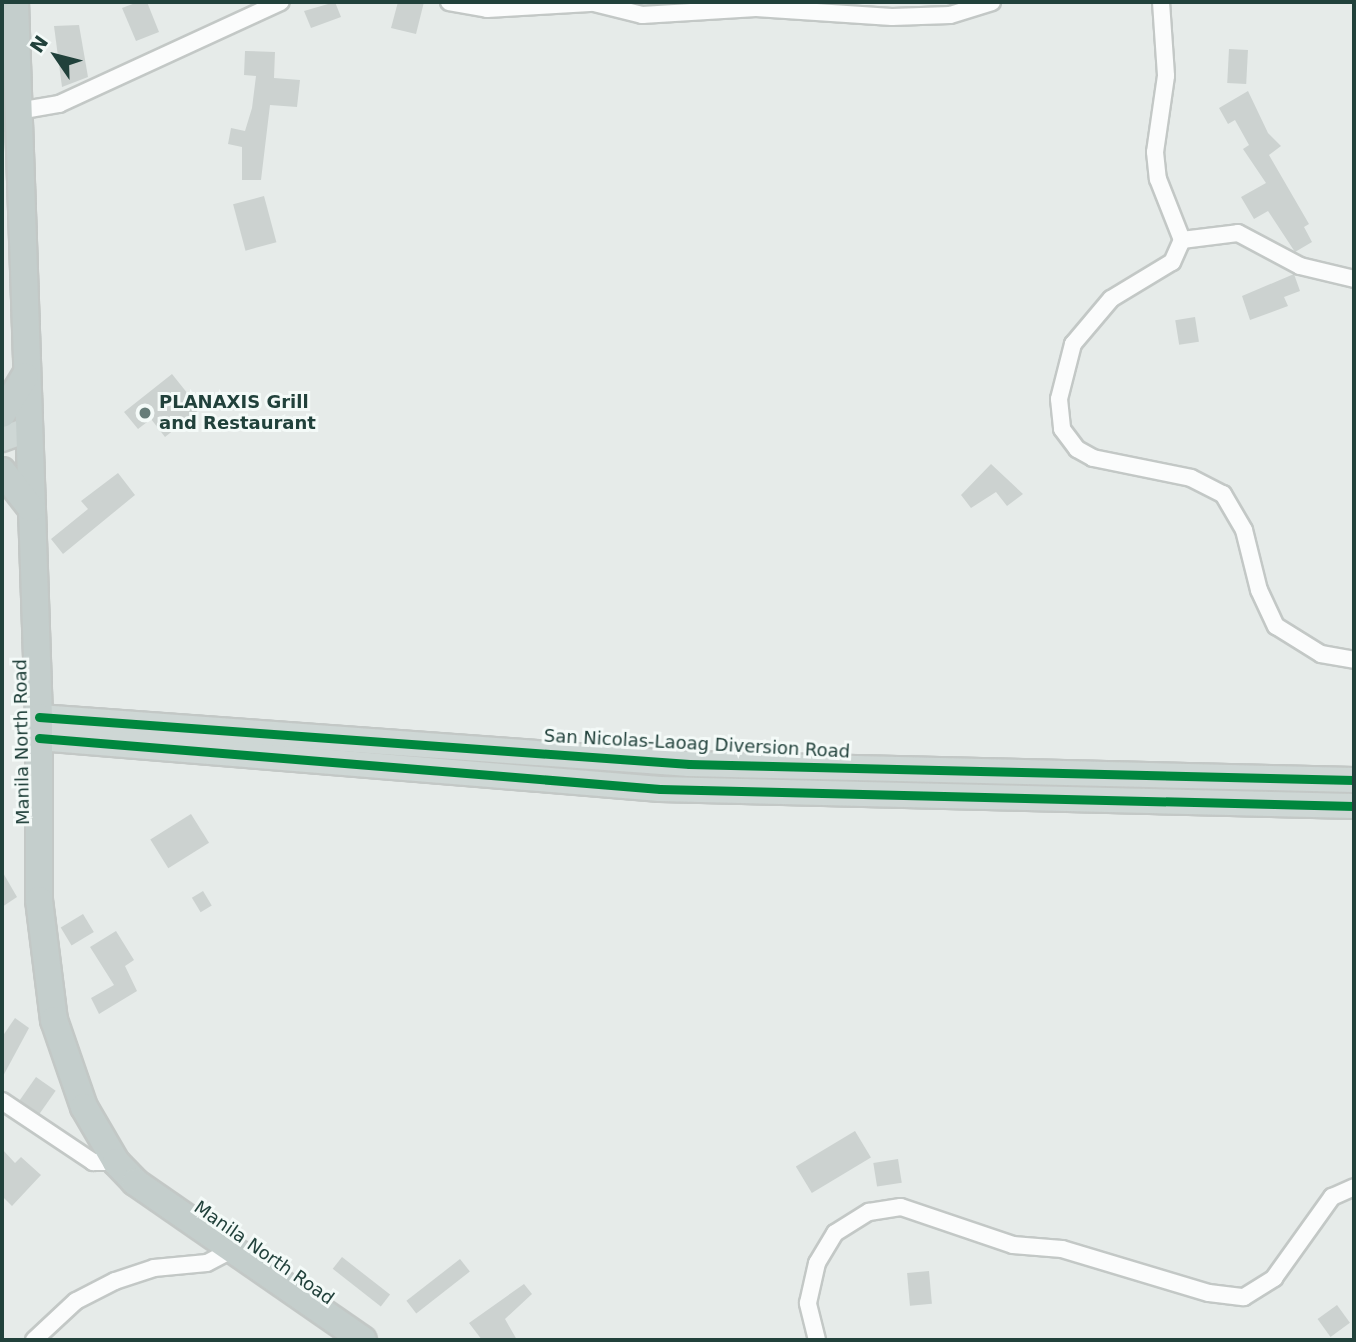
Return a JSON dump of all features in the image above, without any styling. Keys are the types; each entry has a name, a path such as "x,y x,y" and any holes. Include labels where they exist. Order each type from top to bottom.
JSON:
{"highway":[{"name":"Manila North Road","path":"15,2 25,374 39,727 39,900 54,1020 84,1107 116,1163 231,1250 363,1340"},
{"path":"2,414 25,374"},
{"path":"2,471 31,508"}],"main road":[{"path":"2,439 27,430"},
{"path":"39,727 660,789 1354,806"},
{"name":"San Nicolas-Laoag Diversion Road","path":"39,727 689,764 1354,780"}],"street":[{"path":"18,111 59,104 281,2"},
{"path":"450,2 487,9 590,2 642,15 756,8 892,17 950,15 992,2"},
{"path":"1161,2 1167,67 1155,152 1158,179 1182,240 1172,261 1111,299 1073,344 1059,399 1062,429 1077,449 1093,458 1191,478 1223,494 1244,530 1259,590 1276,626 1321,654 1354,660"},
{"path":"1182,240 1238,233 1300,266 1354,279"},
{"path":"2,1101 93,1162 116,1163"},
{"path":"817,1340 808,1303 817,1263 835,1233 869,1212 901,1207 1013,1245 1062,1249 1209,1293 1244,1297 1274,1279 1321,1209 1342,1190 1354,1187"},
{"path":"34,1340 76,1301 115,1281 154,1268 207,1263 231,1250"}],"building":[{"path":"138,2 147,2 159,32 136,41 122,8"},
{"path":"335,2 341,17 311,28 304,11"},
{"path":"398,2 424,2 416,34 391,28"},
{"path":"79,25 88,77 62,87 54,26"},
{"path":"1229,49 1248,50 1246,84 1227,83"},
{"path":"245,51 275,52 274,78 300,80 297,107 270,105 261,180 242,180 242,147 228,144 231,128 245,131 252,108 256,76 244,75"},
{"path":"1248,91 1268,133 1281,146 1269,155 1309,224 1304,227 1312,242 1295,252 1268,211 1254,219 1241,197 1266,183 1243,149 1249,145 1235,120 1228,124 1219,108"},
{"path":"264,196 276,242 246,251 233,204"},
{"path":"1294,274 1300,291 1284,297 1288,306 1250,320 1242,296"},
{"path":"1195,317 1199,342 1179,345 1175,320"},
{"path":"172,374 200,409 165,437 151,419 138,429 124,412"},
{"path":"991,464 1023,494 1007,506 996,492 971,508 961,495"},
{"path":"118,473 135,495 63,554 51,539 88,509 81,501"},
{"path":"191,814 209,843 168,868 150,839"},
{"path":"2,871 17,897 2,907"},
{"path":"203,891 212,906 201,912 192,898"},
{"path":"83,914 94,932 72,945 61,927"},
{"path":"116,931 134,960 125,966 137,991 99,1014 91,998 114,985 90,947"},
{"path":"15,1018 29,1028 2,1078 2,1037"},
{"path":"36,1077 56,1091 39,1115 19,1101"},
{"path":"855,1131 871,1158 812,1193 796,1167"},
{"path":"2,1149 15,1163 21,1157 41,1175 12,1206 2,1196"},
{"path":"898,1159 902,1183 877,1187 873,1163"},
{"path":"342,1257 390,1295 381,1306 333,1269"},
{"path":"460,1259 470,1272 416,1313 406,1301"},
{"path":"929,1271 932,1304 910,1306 907,1273"},
{"path":"524,1284 532,1294 505,1319 517,1340 482,1340 469,1323"},
{"path":"1337,1305 1350,1323 1331,1337 1318,1319"}],"cycle path":[{"path":"39,717 689,764 1354,780"},
{"path":"39,738 660,789 1354,806"}],"place":[{"name":"PLANAXIS Grill and Restaurant","path":"145,413"}]}
